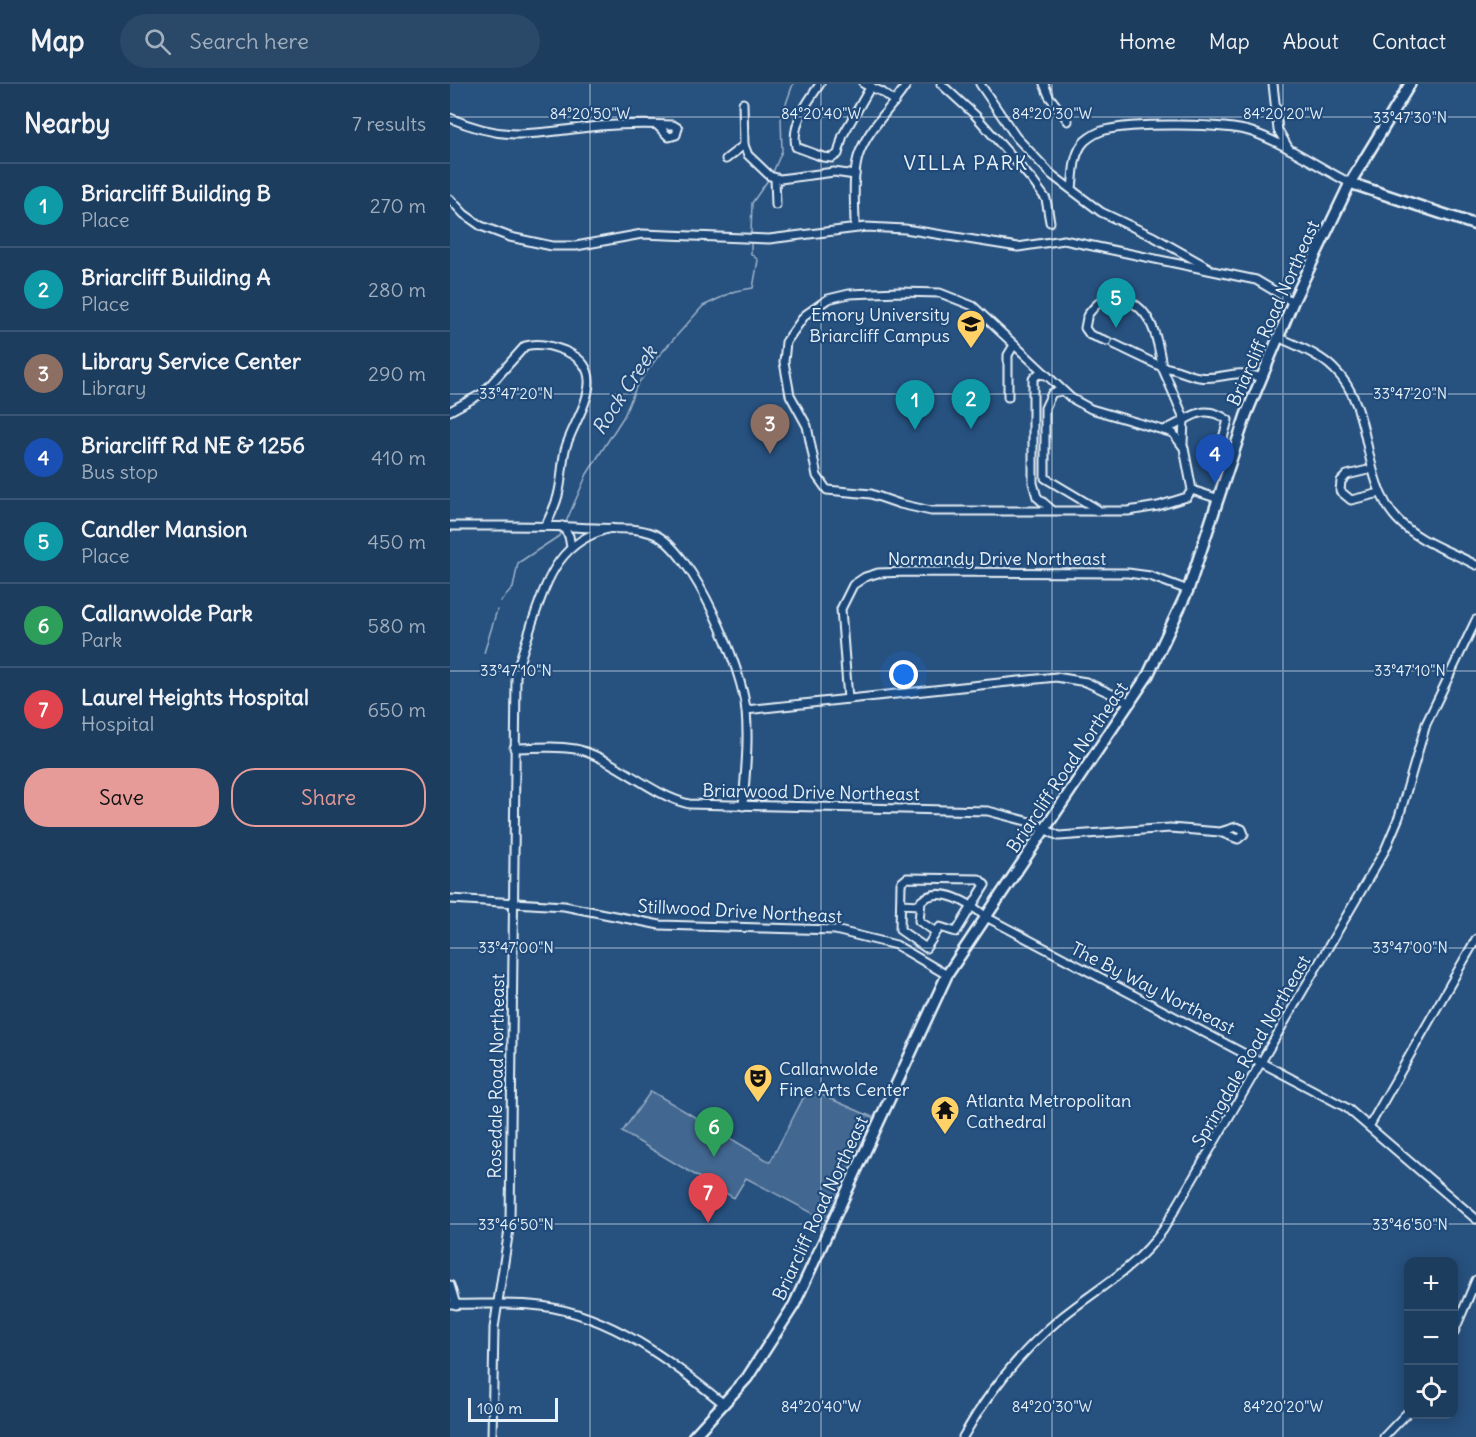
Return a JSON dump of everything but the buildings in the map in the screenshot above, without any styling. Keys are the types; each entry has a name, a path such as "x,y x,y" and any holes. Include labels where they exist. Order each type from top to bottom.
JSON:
{"main road":[{"name":"Briarcliff Road Northeast","path":"693,1437 747,1378 794,1305 947,975 1148,675 1188,590 1261,378 1293,302 1350,183 1410,84"},
{"path":"1350,183 1476,225"}],"street":[{"path":"820,84 796,128 794,140 796,147 802,151 832,158 838,154 843,135 868,85 895,102"},
{"path":"855,227 855,175 858,157 868,137 907,84"},
{"path":"941,84 975,115 1032,180 1046,199 1050,222"},
{"path":"980,84 1026,150 1052,175 1101,212 1217,272"},
{"path":"1044,84 1049,96 1068,121"},
{"path":"1273,84 1280,135 1293,153"},
{"path":"743,103 744,145 748,155 775,178 834,172 855,175"},
{"path":"450,118 488,131 524,136 608,125 657,125"},
{"path":"1072,189 1076,158 1081,146 1090,136 1107,129 1225,127 1253,133 1350,183"},
{"path":"726,159 744,145"},
{"path":"775,178 776,205"},
{"path":"450,199 469,219 489,230 536,243 558,246 576,246 642,234 769,239 855,227 905,229 1018,247 1064,240 1170,264 1256,280 1293,302"},
{"path":"1170,264 1176,251"},
{"path":"1183,445 1173,433 1166,429 1091,409 1061,391 985,315 954,297 919,292 849,294 828,299 805,315 786,342 784,362 790,395 807,426 817,476 827,490 871,494 931,511 1099,511 1150,508 1187,497 1192,490 1183,445 1184,418 1162,367 1154,329 1138,305 1131,301 1108,298 1097,304 1087,317 1087,331 1162,367 1183,370 1202,378 1239,372 1261,378"},
{"path":"1278,337 1322,359 1350,389 1380,493 1403,525 1423,539 1476,565"},
{"path":"450,411 483,393 525,346 547,345 567,352 583,364 589,379 589,393 567,444 559,495 546,525"},
{"path":"1008,397 1008,355 1014,345"},
{"path":"1029,360 1033,379 1033,483 1037,496 1054,511"},
{"path":"1033,379 1038,374 1045,375"},
{"path":"1061,391 1052,393 1045,404 1045,478 1099,511"},
{"path":"1166,429 1196,413 1224,418 1228,424 1222,438"},
{"path":"1372,469 1343,478 1340,491 1351,500 1380,493"},
{"path":"1192,490 1219,499"},
{"path":"450,526 546,525 611,528 652,533 669,543 681,556 728,647 746,710 743,806"},
{"path":"562,526 569,536 571,547"},
{"name":"Rosedale Road Northeast","path":"492,1437 494,1304 510,1223 515,681 518,666 552,570 571,547 592,534 611,528"},
{"name":"Normandy Drive Northeast","path":"848,699 841,609 853,585 869,575 909,572 1136,573 1188,590"},
{"name":"Springdale Road Northeast","path":"963,1437 977,1413 1029,1346 1069,1311 1123,1274 1151,1247 1174,1213 1386,850 1399,817 1426,724 1476,620"},
{"path":"746,710 1056,677 1086,682 1131,703"},
{"name":"Briarwood Drive Northeast","path":"514,748 580,750 603,759 676,800 697,805 988,811 1046,828 1059,836 1170,828 1220,832"},
{"path":"908,878 979,879 985,885 974,907 956,932 940,927 926,948 900,930 901,883 908,878"},
{"name":"The By Way Northeast","path":"919,905 927,897 947,896 963,899 986,917 1337,1102 1370,1125 1476,1219"},
{"name":"Stillwood Drive Northeast","path":"450,899 564,906 660,925 835,930 882,939 908,950 947,975"},
{"path":"901,904 919,905 919,921 936,932"},
{"path":"1370,1125 1476,939"},
{"path":"908,950 914,940"},
{"path":"1458,1323 1476,1280"},
{"path":"450,1285 453,1304 539,1306 598,1321 677,1366 724,1404"},
{"path":"1384,1437 1404,1416"}],"shaded area":[{"path":"808,1089 879,1120 831,1223 746,1178 734,1198 622,1132 651,1091 770,1162"}],"waterway":[{"name":"Rock Creek","path":"773,172 782,151 781,118 793,84"},
{"name":"Rock Creek","path":"751,234 752,203 768,180"},
{"name":"Rock Creek","path":"566,522 587,474 624,416 637,385 656,359 703,306 735,291 753,288 758,260 751,254 751,244"},
{"name":"Rock Creek","path":"501,601 513,588 518,563 559,536 561,531"},
{"name":"Rock Creek","path":"484,653 497,610"}],"place":[{"name":"Candler Mansion","path":"1116,328"},
{"name":"Emory University Briarcliff Campus","path":"971,350"},
{"name":"Briarcliff Building A","path":"971,429"},
{"name":"Briarcliff Building B","path":"915,430"},
{"name":"Library Service Center","path":"770,454"},
{"name":"Briarcliff Rd NE & 1256","path":"1215,484"},
{"name":"Callanwolde Fine Arts Center","path":"758,1104"},
{"name":"Atlanta Metropolitan Cathedral","path":"945,1136"},
{"name":"Callanwolde Park","path":"714,1157"},
{"name":"Laurel Heights Hospital","path":"708,1223"}],"district":[{"name":"VILLA PARK","path":"966,162"}]}
